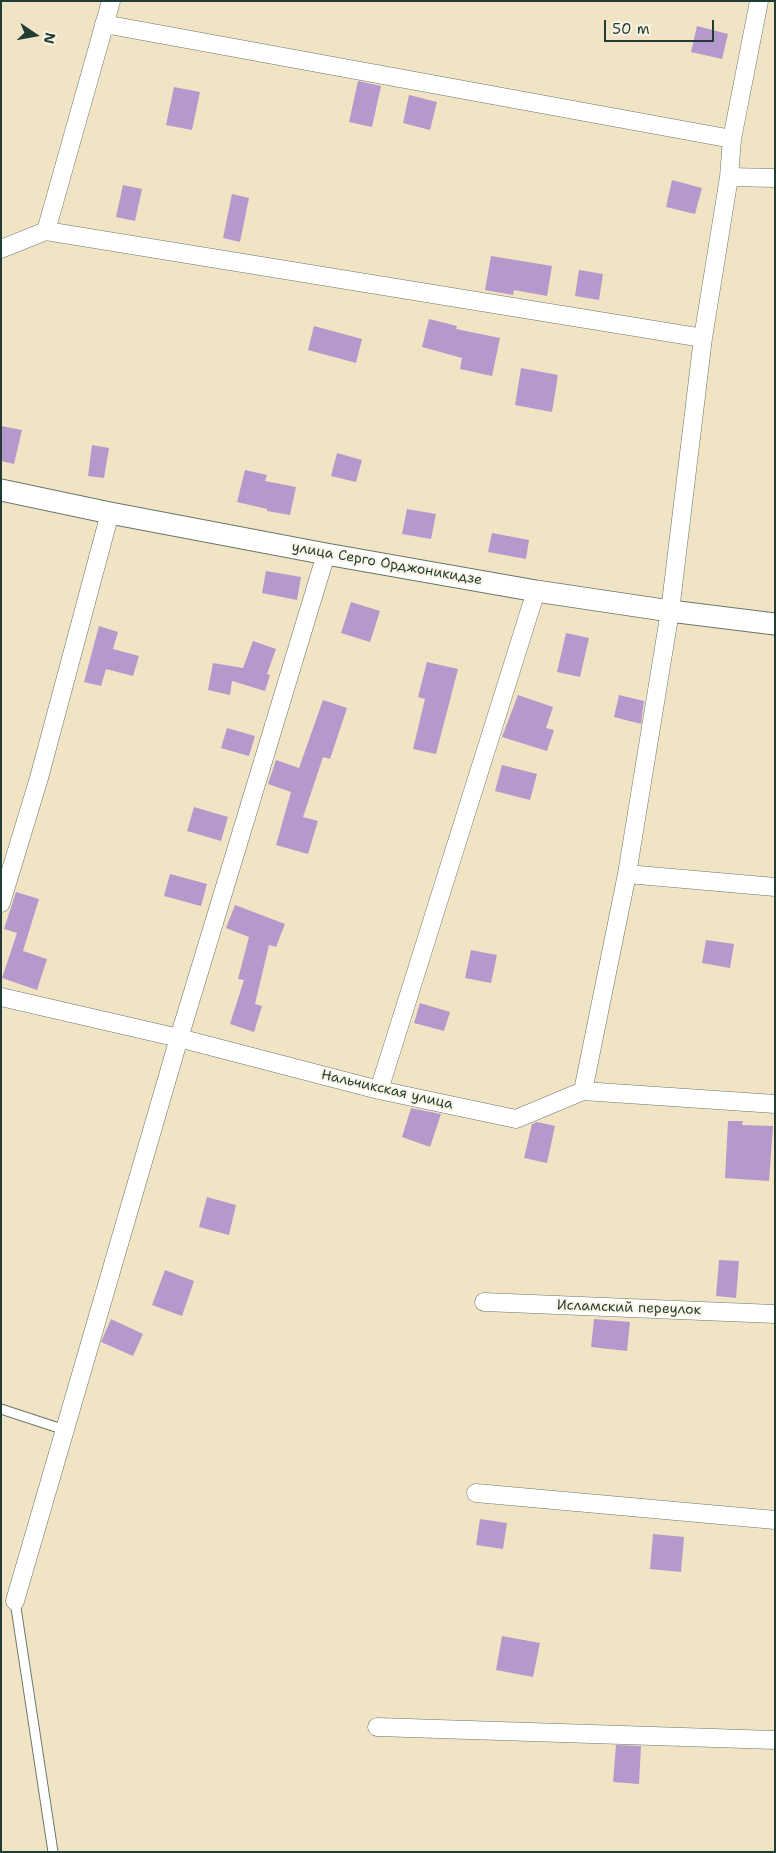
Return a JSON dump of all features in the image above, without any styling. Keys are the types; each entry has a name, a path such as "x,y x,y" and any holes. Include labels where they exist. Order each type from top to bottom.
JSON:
{"street":[{"path":"46,231 110,1"},
{"path":"583,1091 627,874 670,611 703,338 729,177 732,139 759,1"},
{"path":"104,24 732,139"},
{"path":"729,177 775,178"},
{"path":"1,249 46,231 703,338"},
{"name":"улица Серго Орджоникидзе","path":"1,490 110,514 536,591 775,624"},
{"path":"1,903 39,778 110,514"},
{"path":"15,1601 179,1038 326,554"},
{"path":"379,1090 536,591"},
{"path":"627,874 775,887"},
{"name":"Нальчикская улица","path":"1,997 179,1038 379,1090 516,1119 583,1091 775,1104"},
{"name":"Исламский переулок","path":"484,1302 775,1314"},
{"path":"476,1493 775,1520"},
{"path":"377,1727 775,1740"}],"lane":[{"path":"1,1410 65,1430"},
{"path":"15,1601 53,1852"}],"building":[{"path":"697,26 728,34 722,59 691,52"},
{"path":"358,81 381,86 372,127 349,122"},
{"path":"174,87 200,92 192,130 166,125"},
{"path":"409,95 437,102 430,130 403,123"},
{"path":"672,180 702,188 695,214 666,207"},
{"path":"123,185 142,189 135,221 116,217"},
{"path":"232,194 249,198 240,242 223,238"},
{"path":"491,256 552,266 547,296 514,290 513,295 485,290"},
{"path":"579,270 603,274 599,300 575,296"},
{"path":"429,319 457,326 456,329 500,338 492,376 460,369 462,358 422,347"},
{"path":"314,326 362,339 356,363 308,350"},
{"path":"521,368 558,375 552,412 515,405"},
{"path":"1,426 22,430 14,464 1,461"},
{"path":"92,445 109,448 104,478 88,476"},
{"path":"337,453 362,460 356,482 331,476"},
{"path":"245,470 267,475 265,481 296,487 290,515 267,511 267,509 237,502"},
{"path":"407,509 436,514 431,539 402,534"},
{"path":"492,533 529,540 526,559 488,552"},
{"path":"266,571 301,577 297,600 262,593"},
{"path":"351,602 380,611 370,642 341,633"},
{"path":"99,626 118,632 113,649 139,656 133,676 106,669 101,686 84,682"},
{"path":"566,633 589,638 580,677 557,672"},
{"path":"253,641 276,649 267,674 270,675 265,691 232,681 230,695 208,690 213,663 243,668"},
{"path":"427,662 458,669 436,754 413,749 425,699 418,697"},
{"path":"518,695 553,707 546,728 554,730 547,751 502,737"},
{"path":"619,695 644,701 641,724 614,717"},
{"path":"323,700 347,708 330,759 323,757 303,817 318,821 308,854 276,845 291,792 268,784 276,760 299,768"},
{"path":"227,728 255,736 249,756 221,748"},
{"path":"502,765 537,774 530,800 495,791"},
{"path":"194,807 228,817 221,841 187,831"},
{"path":"170,874 207,884 201,906 164,896"},
{"path":"16,892 39,899 23,951 47,959 37,990 2,978 17,933 4,929"},
{"path":"235,905 285,924 276,947 269,945 255,1004 262,1006 254,1032 230,1024 244,980 238,979 249,937 226,928"},
{"path":"706,940 734,944 730,968 702,963"},
{"path":"471,950 497,955 491,983 465,978"},
{"path":"420,1003 450,1012 444,1031 414,1023"},
{"path":"411,1108 441,1114 430,1147 402,1137"},
{"path":"728,1121 743,1121 742,1125 773,1126 769,1181 725,1178"},
{"path":"537,1122 555,1126 547,1163 524,1158 532,1124"},
{"path":"207,1197 236,1205 229,1235 199,1227"},
{"path":"719,1260 739,1261 736,1298 716,1296"},
{"path":"165,1270 194,1281 182,1316 152,1305"},
{"path":"111,1319 143,1334 133,1356 101,1342"},
{"path":"594,1319 630,1322 627,1351 591,1347"},
{"path":"480,1519 507,1523 503,1549 476,1545"},
{"path":"653,1534 684,1537 681,1572 650,1569"},
{"path":"502,1636 540,1643 533,1677 496,1670"},
{"path":"616,1745 641,1746 639,1784 613,1782"}]}
